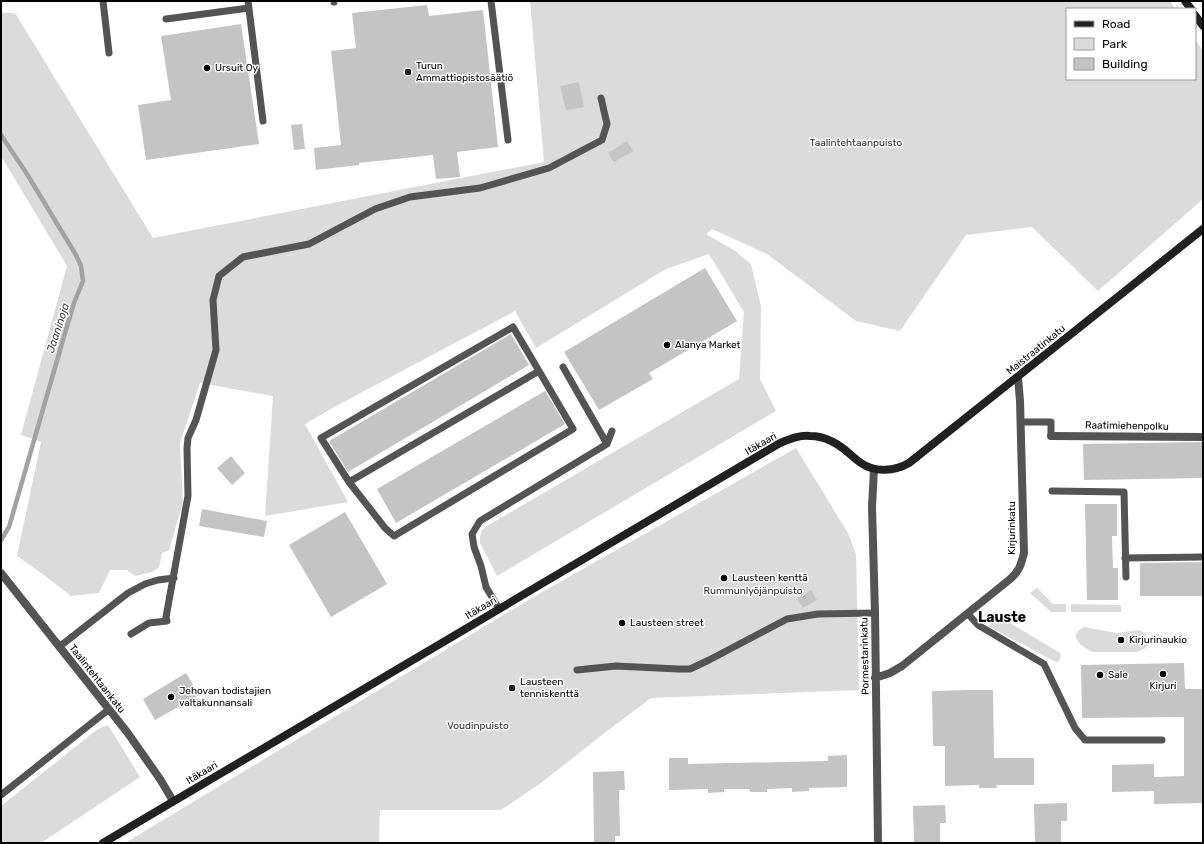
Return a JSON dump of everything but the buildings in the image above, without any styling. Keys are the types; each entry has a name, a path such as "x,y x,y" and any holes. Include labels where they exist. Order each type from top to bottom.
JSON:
{"street":[{"path":"1196,16 1203,26"},
{"name":"Maistraatinkatu","path":"874,469 894,469 909,464 1203,230"},
{"name":"Kirjurinkatu","path":"875,678 890,673 902,666 1015,575 1021,566 1024,553 1021,422 1018,377"},
{"name":"Itäkaari","path":"103,843 780,443 798,436 809,435 831,440 862,464 874,469"},
{"name":"Raatimiehenpolku","path":"1051,436 1203,437"},
{"name":"Pormestarinkatu","path":"874,469 872,507 878,843"},
{"name":"Taalintehtaankatu","path":"1,573 108,710 127,732 160,779 173,801"}],"lane":[{"path":"102,1 109,53"},
{"path":"491,1 508,140"},
{"path":"166,19 248,5 263,121"},
{"path":"131,634 149,623 167,620 166,616 188,496 188,438 196,420 216,350 213,300 219,276 243,257 309,244 375,209 410,196 480,188 549,168 602,140 607,124 601,98"},
{"path":"513,327 540,371 573,429 394,536 385,528 348,482 321,438 513,327"},
{"path":"563,367 606,444"},
{"path":"348,482 540,371"},
{"path":"1021,422 1051,422 1051,436"},
{"path":"499,609 486,587 481,566 474,547 472,534 480,521 606,444 612,431"},
{"path":"1052,491 1124,492 1126,576"},
{"path":"1126,558 1203,557"},
{"path":"59,647 128,593 158,580 174,578"},
{"path":"577,670 616,666 690,669 787,619 818,614 875,613"},
{"path":"968,614 978,625 1044,664 1075,728 1085,740 1162,740"},
{"path":"1,795 108,710"}],"green space":[{"name":"Taalintehtaanpuisto","path":"530,1 1170,1 1174,8 1066,8 1066,80 1196,80 1196,40 1203,51 1203,199 1098,291 1032,227 966,235 900,331 856,321 767,254 712,229 706,234 734,250 751,264 761,307 760,379 776,411 497,576 480,543 482,530 739,379 744,312 709,254 666,269 536,348 515,311 305,424 348,502 265,516 273,396 200,383 180,443 183,502 169,550 162,553 159,567 152,572 135,576 127,570 110,570 99,593 71,596 17,556 41,442 21,435 67,266 1,156 1,13 15,13 153,238 544,162"},
{"path":"796,448 848,533 856,554 859,690 651,698 541,783 501,810 380,810 379,843 125,843 530,599"},
{"path":"1037,588 1053,604 1066,604 1066,612 1051,612 1030,593"},
{"path":"1071,604 1121,605 1121,612 1071,612"},
{"path":"1000,617 1060,653 1061,657 1058,662 988,626"},
{"path":"1084,627 1116,633 1139,630 1145,633 1149,641 1146,648 1137,652 1092,652 1081,645 1076,639 1076,634"},
{"path":"108,725 140,777 41,843 1,843 1,806 94,732"}],"waterway":[{"name":"Jaaninoja","path":"1,135 27,174 76,255 81,266 83,281 74,303 9,527 1,540"}],"place":[{"name":"Ursuit Oy","path":"207,68"},
{"name":"Turun Ammattiopistosäätiö","path":"408,72"},
{"name":"Alanya Market","path":"667,345"},
{"name":"Lausteen kenttä","path":"724,578"},
{"name":"Lausteen street","path":"622,623"},
{"name":"Kirjurinaukio","path":"1121,640"},
{"name":"Kirjuri","path":"1163,674"},
{"name":"Sale","path":"1100,675"},
{"name":"Lausteen tenniskenttä","path":"512,688"},
{"name":"Jehovan todistajien valtakunnansali","path":"171,697"}],"district":[{"name":"Lauste","path":"1002,617"}],"park label":[{"name":"Rummunlyöjänpuisto","path":"753,591"},
{"name":"Voudinpuisto","path":"478,726"}]}
